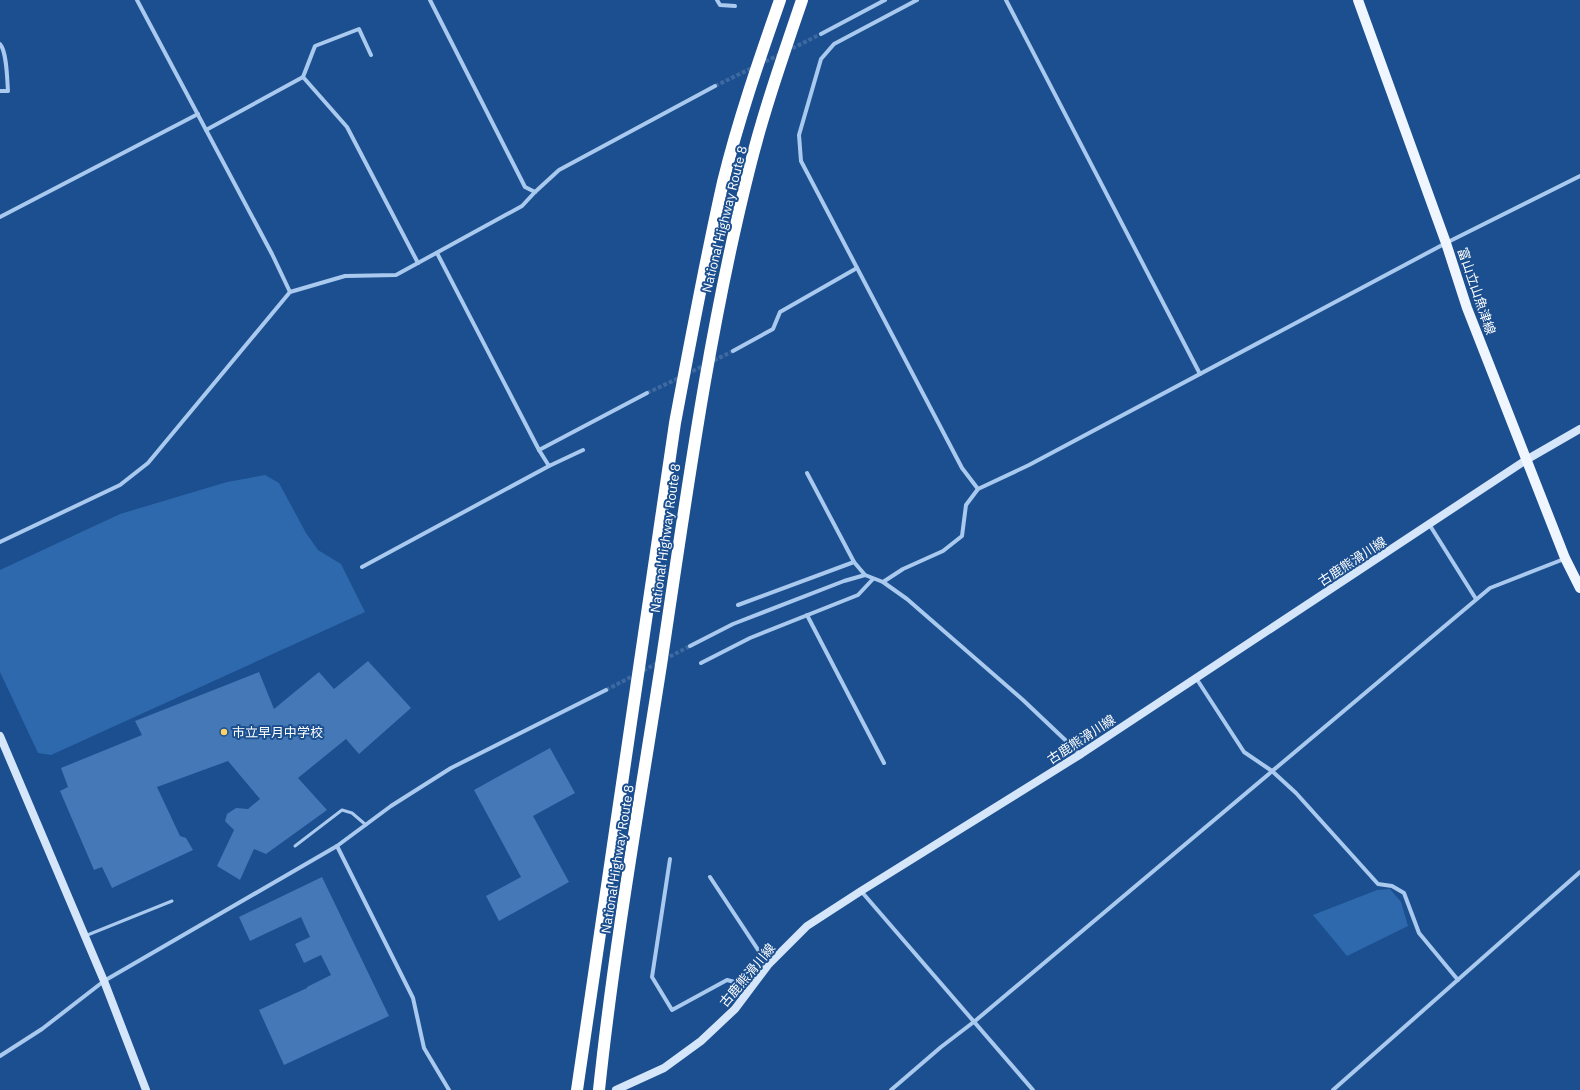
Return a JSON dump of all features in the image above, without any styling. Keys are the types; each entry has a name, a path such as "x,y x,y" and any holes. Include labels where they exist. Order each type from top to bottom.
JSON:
{"highway":[{"name":"National Highway Route 8","path":"577,1090 671,446 683,379 724,181 762,53 780,0"},
{"name":"National Highway Route 8","path":"599,1090 605,1034 690,465 719,301 749,168 776,78 802,0"}],"main road":[{"name":"富山立山魚津線","path":"1358,0 1468,308 1565,558 1580,588"},
{"name":"古鹿熊滑川線","path":"616,1090 664,1068 701,1041 735,1009 768,965 807,926 1080,754 1526,460 1580,429"},
{"path":"0,736 104,981 146,1090"}],"street":[{"path":"137,0 272,254 290,292"},
{"path":"436,0 430,1 525,187 535,192"},
{"path":"717,0 720,5 735,6"},
{"path":"821,34 885,0"},
{"path":"917,0 834,44 821,58 799,135 801,161 962,468 978,489"},
{"path":"1006,0 1200,374"},
{"path":"206,130 303,77 315,46 359,29 371,55"},
{"path":"0,44 2,46 5,60 8,91 0,91"},
{"path":"303,77 347,127 418,263"},
{"path":"0,542 120,484 148,463 290,292 345,276 396,275 522,206 559,170 715,86"},
{"path":"0,217 198,114"},
{"path":"882,582 903,569 943,551 962,536 966,505 978,489 1029,465 1446,243 1580,176"},
{"path":"437,252 539,450 549,466"},
{"path":"733,351 773,329 780,312 857,268"},
{"path":"539,450 647,393"},
{"path":"362,567 549,466 582,450"},
{"path":"807,473 854,562 865,575 882,582 907,599 1018,695 1080,754"},
{"path":"1429,524 1476,599"},
{"path":"891,1090 1476,599 1490,588 1565,558"},
{"path":"738,605 854,562"},
{"path":"690,646 733,624 844,581 865,575"},
{"path":"701,663 750,638 858,595 874,579"},
{"path":"807,615 884,763"},
{"path":"1196,678 1244,752 1272,771 1296,793 1378,884 1392,886 1404,893 1419,933 1458,980"},
{"path":"0,1056 42,1029 104,981 337,846 391,806 451,768 606,690"},
{"path":"337,846 412,998 424,1048 449,1090"},
{"path":"670,859 652,977 672,1010 727,980 751,986"},
{"path":"1333,1090 1580,872"},
{"path":"710,878 768,965"},
{"path":"861,891 1034,1090"}],"lane":[{"path":"295,846 342,810 352,813 366,825"},
{"path":"85,936 172,901"}],"shaded area":[{"path":"265,475 279,483 306,533 318,550 341,564 365,612 51,755 38,753 0,672 0,570 120,514 227,482"},
{"path":"1390,889 1401,902 1408,926 1347,956 1313,915 1377,890"}],"building":[{"path":"368,661 411,708 359,754 346,739 298,778 327,810 266,854 254,849 240,880 217,866 234,830 225,821 227,814 236,808 248,809 260,799 228,761 157,787 180,836 186,838 193,850 112,888 102,867 94,870 60,791 68,787 61,768 142,735 135,721 259,672 274,709 319,672 334,689"},
{"path":"550,748 575,793 533,816 569,882 499,921 486,896 521,877 474,790"},
{"path":"322,877 389,1016 284,1065 259,1010 331,975 321,955 304,963 295,944 310,937 301,917 250,941 239,917"}],"tunnel":[{"path":"787,51 821,34"},
{"path":"760,64 781,54"},
{"path":"715,86 754,67"},
{"path":"687,374 733,351"},
{"path":"647,393 681,377"},
{"path":"606,690 690,646"}],"place":[{"name":"市立早月中学校","path":"224,732"}]}
